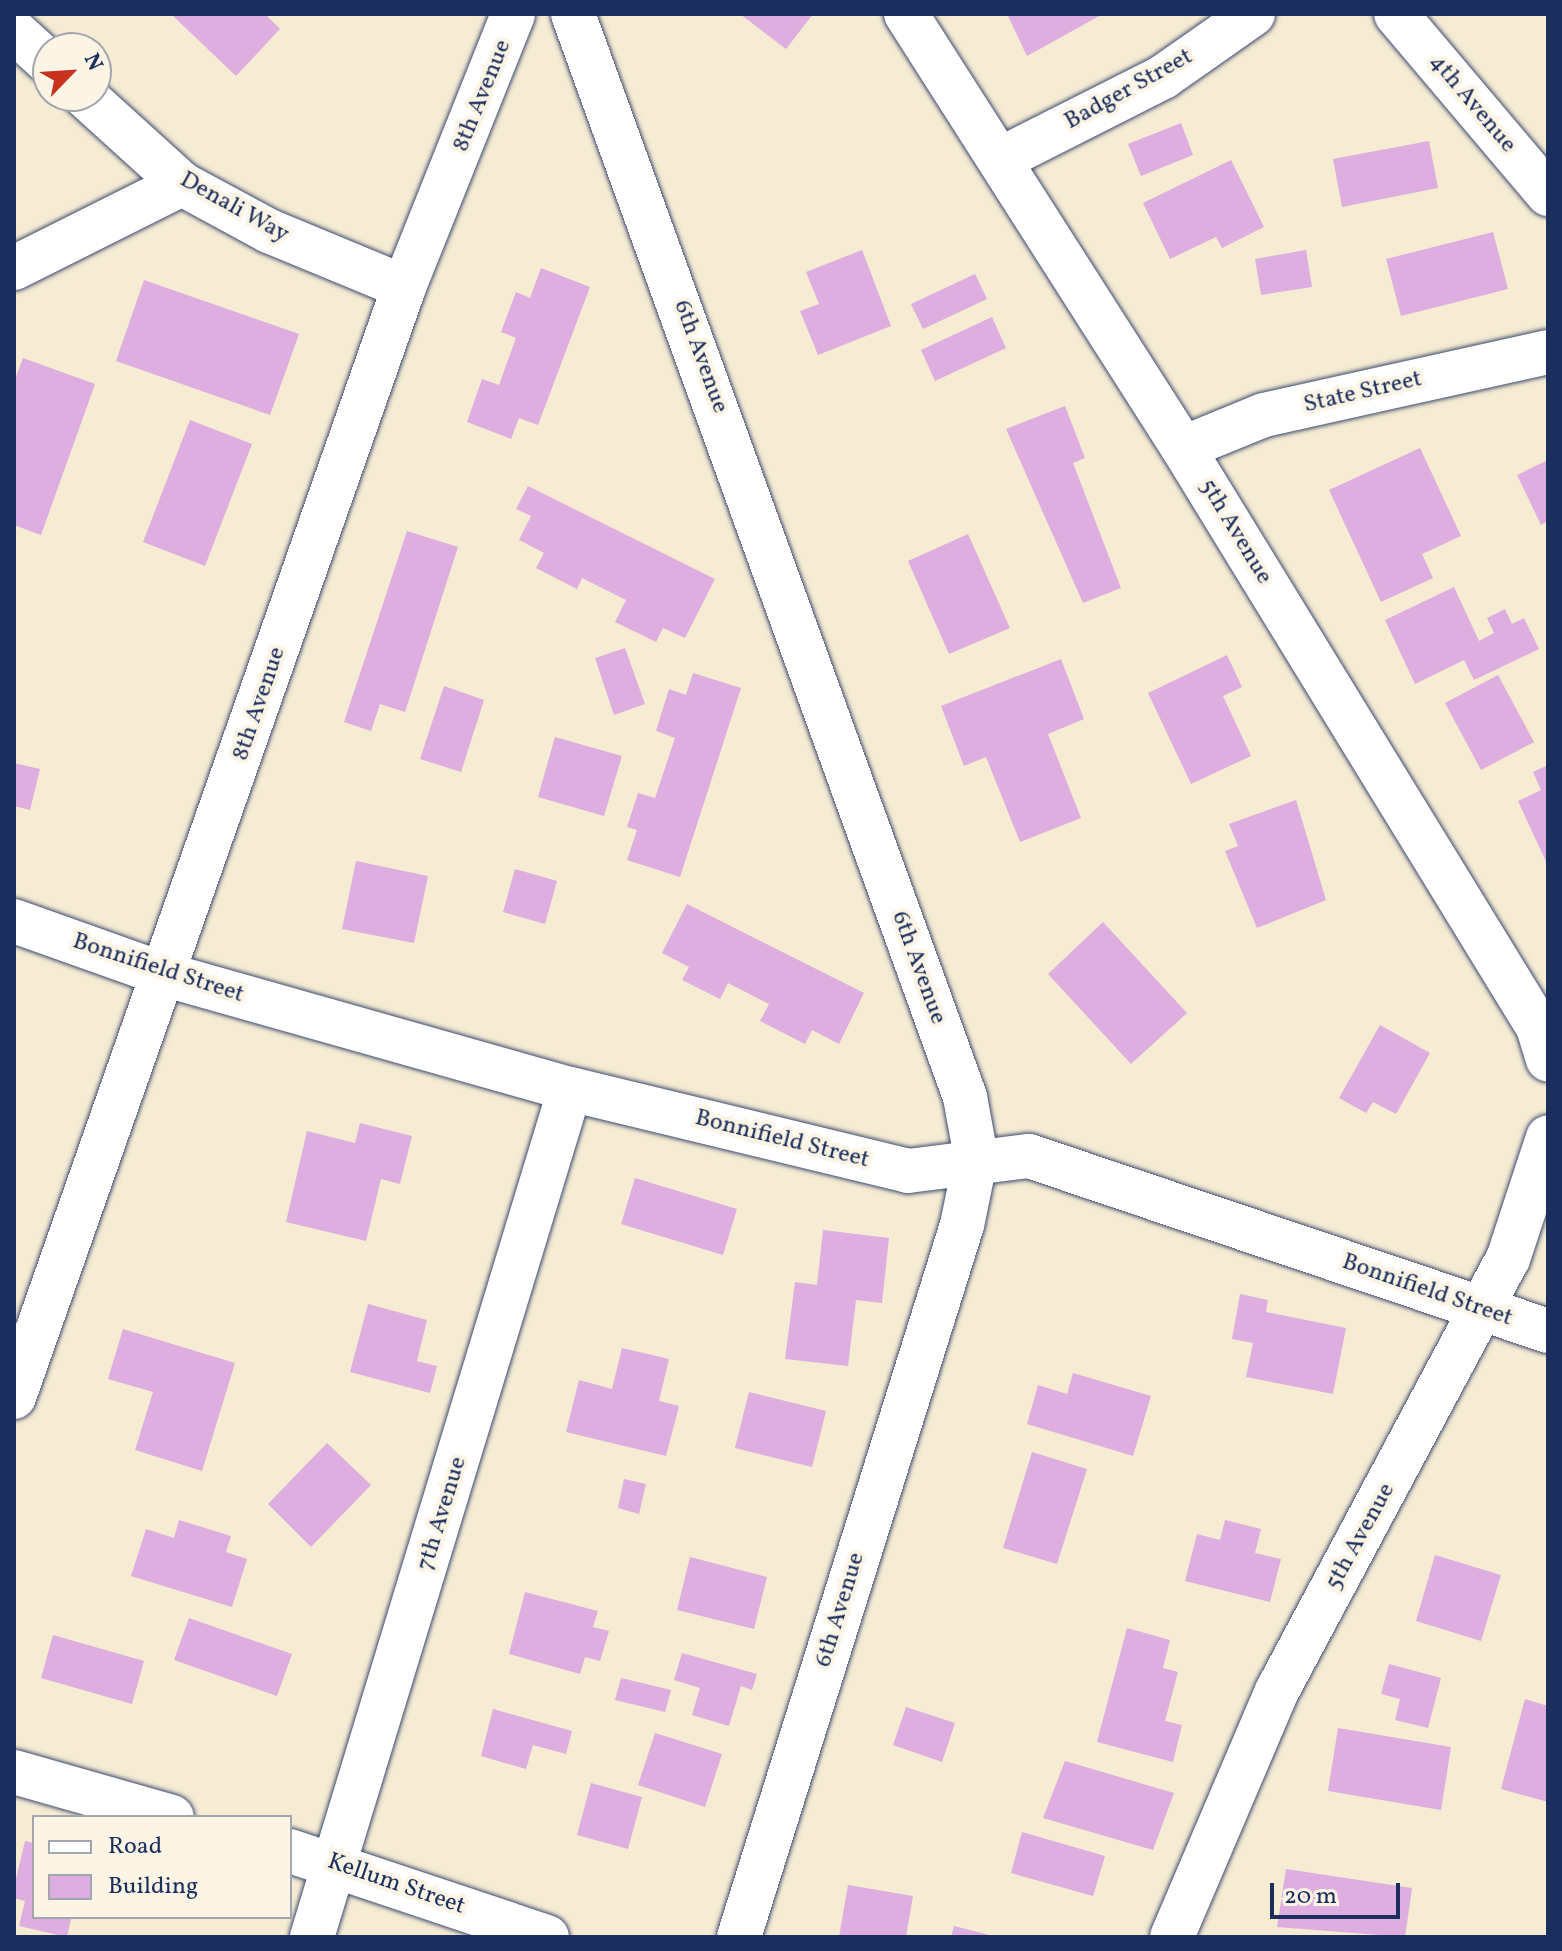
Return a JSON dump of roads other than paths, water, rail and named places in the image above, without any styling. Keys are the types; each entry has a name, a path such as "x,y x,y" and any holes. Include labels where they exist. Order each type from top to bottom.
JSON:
{"street":[{"name":"8th Avenue","path":"14,1397 404,287 513,14"},
{"name":"6th Avenue","path":"573,14 965,1097 976,1157 957,1240 739,1937"},
{"name":"5th Avenue","path":"906,14 1183,448 1538,1027 1548,1059"},
{"name":"Badger Street","path":"1001,159 1163,77 1253,14"},
{"name":"4th Avenue","path":"1396,14 1548,194"},
{"path":"14,31 32,47"},
{"name":"Denali Way","path":"103,112 182,184 269,231 404,287"},
{"path":"14,268 182,184"},
{"name":"State Street","path":"1183,448 1264,415 1548,352"},
{"name":"Bonnifield Street","path":"14,921 163,974 570,1089 908,1171 976,1157 1029,1156 1548,1331"},
{"name":"7th Avenue","path":"312,1937 337,1864 570,1089"},
{"name":"5th Avenue","path":"1172,1937 1277,1691 1508,1259 1548,1137"},
{"path":"14,1772 165,1815"},
{"name":"Kellum Street","path":"292,1852 337,1864 547,1937"}]}
